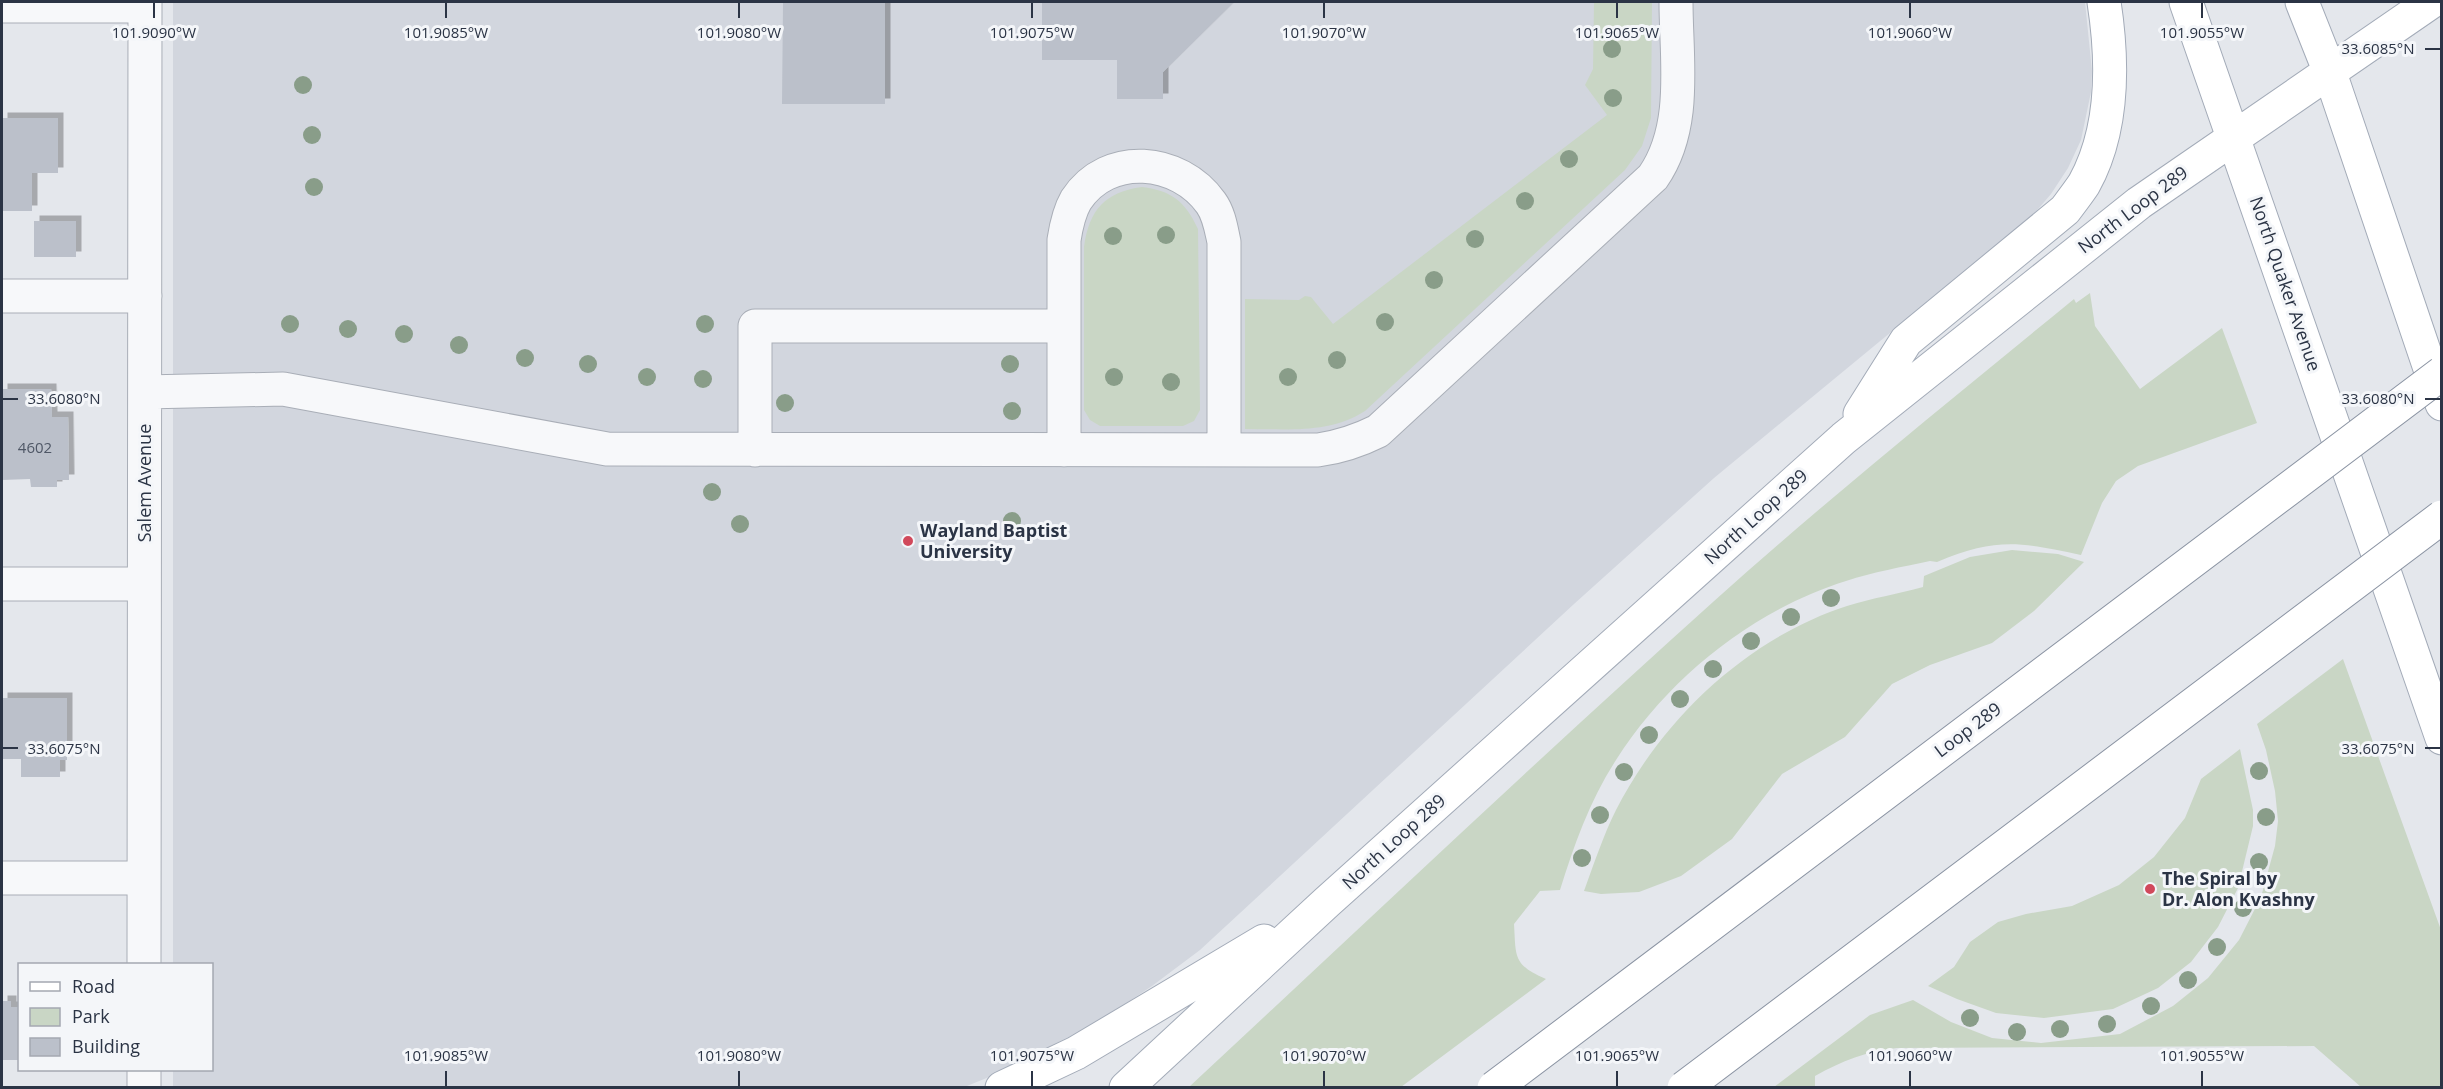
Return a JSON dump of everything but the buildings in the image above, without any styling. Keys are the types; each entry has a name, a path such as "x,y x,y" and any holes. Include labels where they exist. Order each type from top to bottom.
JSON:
{"main road":[{"path":"1844,438 1906,341 2065,210 2084,183 2098,147 2109,97 2110,58 2104,2"},
{"name":"North Quaker Avenue","path":"2186,2 2442,738"},
{"path":"2302,2 2329,70 2442,404"},
{"name":"North Loop 289","path":"1126,1088 1327,902 1844,438 2139,203 2234,135 2431,2"},
{"name":"Loop 289","path":"1494,1088 2442,374"},
{"path":"1684,1088 2442,517"},
{"path":"1002,1088 1076,1053 1327,902"}],"street":[{"path":"145,392 283,389 592,447 642,450 1318,450 1354,443 1378,431 1653,177 1665,161 1675,124 1676,2"},
{"path":"2,6 145,4"},
{"name":"Salem Avenue","path":"144,963 145,4"},
{"path":"1064,450 1064,240 1073,207 1088,187 1100,177 1118,169 1153,166 1172,172 1199,189 1212,204 1220,221 1224,242 1224,450"},
{"path":"2,296 145,296"},
{"path":"756,450 756,326 1064,326"},
{"path":"2,584 144,584"},
{"path":"2,878 144,878"},
{"path":"144,1071 144,1088"}],"shaded area":[{"name":"Wayland Baptist University","path":"173,2 2085,2 2092,71 2091,92 2081,140 2068,168 2051,194 2033,215 1714,478 1574,604 1200,950 1152,986 1089,1028 1026,1062 962,1088 173,1088 173,1071 213,1071 213,963 173,963"}],"green space":[{"path":"1594,2 1652,2 1651,118 1642,146 1625,170 1365,411 1337,424 1322,427 1245,429 1245,299 1299,300 1305,296 1311,297 1333,324 1607,115 1585,85 1593,69"},
{"path":"1142,187 1162,191 1176,199 1188,211 1198,229 1200,410 1194,421 1183,426 1100,426 1090,420 1084,410 1084,247 1086,234 1095,213 1109,198 1129,189"},
{"path":"2090,293 2095,326 2140,389 2222,328 2257,423 2138,466 2116,481 2102,503 2081,555 2025,545 1993,545 1937,562 1930,561 1867,575 1812,594 1778,610 1746,629 1716,651 1687,675 1661,702 1616,760 1583,823 1560,890 1540,891 1514,924 1518,959 1527,969 1546,979 1401,1087 1189,1087 1581,722 1757,563 1892,448 2074,299 2076,303"},
{"path":"2012,550 2058,554 2084,562 2034,611 1992,643 1930,665 1892,684 1845,737 1782,774 1732,839 1681,876 1639,892 1601,894 1584,891 1611,820 1635,776 1684,713 1743,660 1776,638 1811,620 1856,603 1923,587 1924,576 1970,557"},
{"path":"2343,659 2441,930 2441,1087 2361,1087 2314,1046 1897,1048 1865,1054 1835,1066 1815,1076 1815,1087 1774,1087 1870,1015 1913,1000 1951,1022 1992,1038 2041,1043 2120,1034 2173,1006 2208,978 2239,940 2261,897 2275,846 2278,821 2275,791 2266,750 2257,724"},
{"path":"2240,749 2253,810 2253,826 2238,888 2218,927 2191,962 2158,988 2113,1009 2044,1018 1996,1013 1928,986 1954,967 1970,942 1998,922 2026,914 2072,906 2119,885 2154,857 2185,818 2201,779"}],"place":[{"name":"Wayland Baptist University","path":"908,541"},
{"name":"The Spiral by Dr. Alon Kvashny","path":"2150,889"}]}
